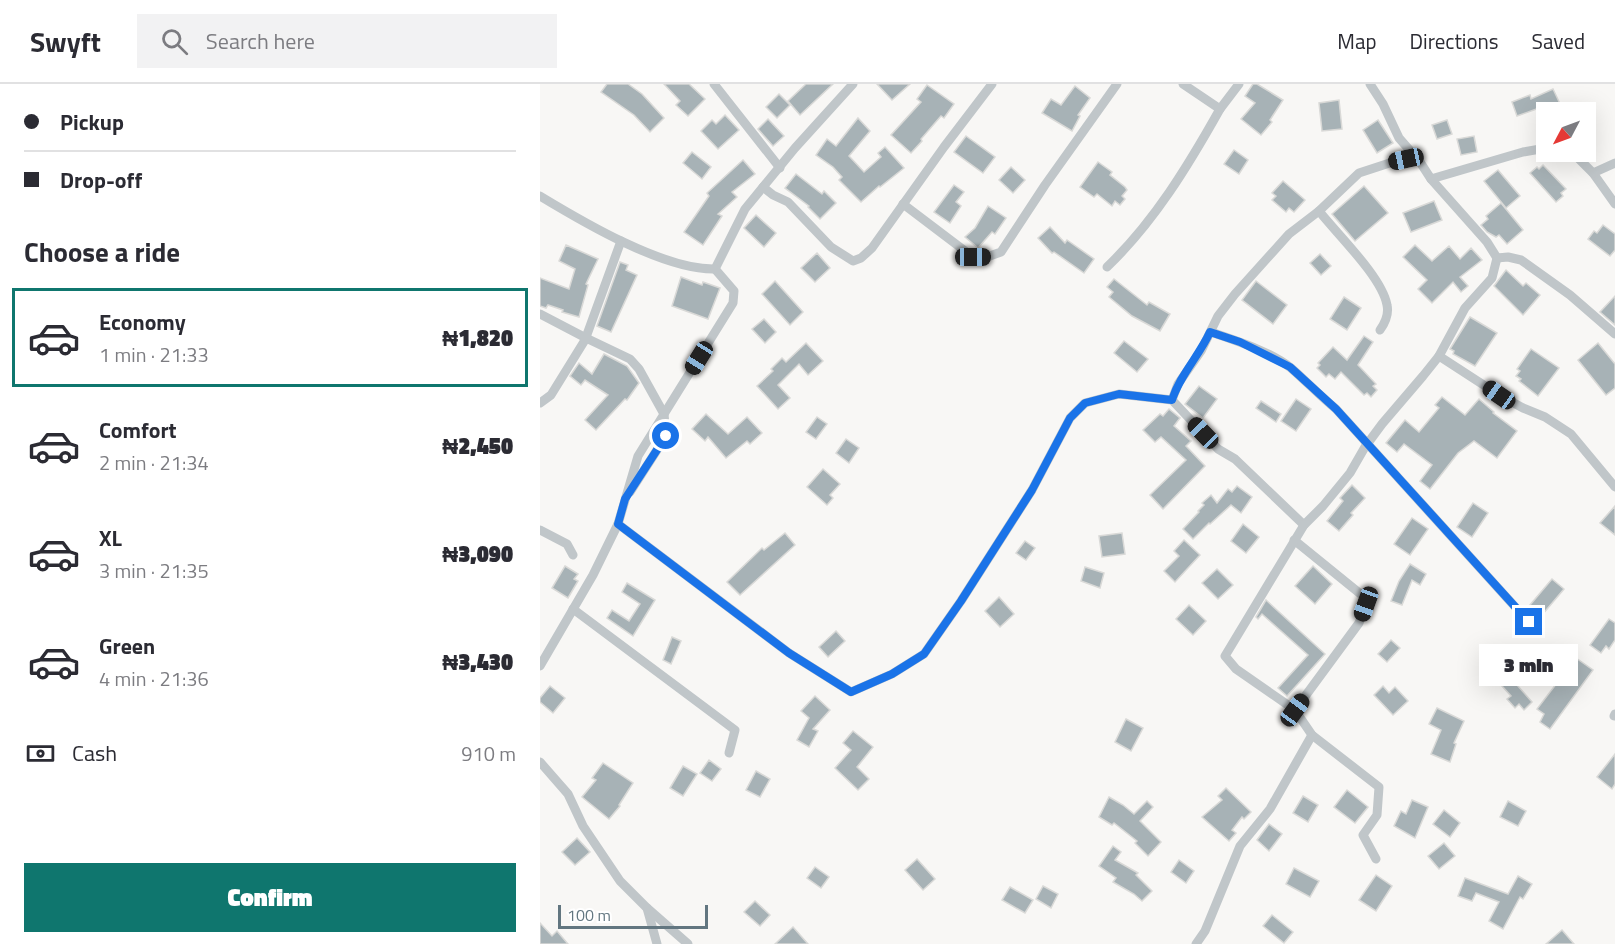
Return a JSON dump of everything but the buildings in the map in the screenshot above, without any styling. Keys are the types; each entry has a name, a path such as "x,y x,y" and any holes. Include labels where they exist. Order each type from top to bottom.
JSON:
{"street":[{"path":"714,84 780,168"},
{"path":"715,269 745,209 795,148 854,84"},
{"path":"763,187 788,202 831,247 854,261 861,258 872,248 992,84"},
{"path":"903,204 973,257 987,257 1001,252 1045,185 1118,84"},
{"path":"1183,84 1220,109"},
{"path":"1107,267 1144,227 1168,195 1220,109 1239,84"},
{"path":"1370,84 1383,104 1399,138 1431,179 1487,242 1497,258 1492,278 1465,308 1438,356 1368,444 1350,473 1304,525 1225,656 1236,669 1295,710 1312,735 1379,787 1377,815 1363,835 1376,859"},
{"path":"1431,179 1536,150"},
{"path":"1172,400 1178,384 1201,351 1224,309 1289,234 1319,211 1359,173 1414,155"},
{"path":"1582,162 1593,173 1615,204"},
{"path":"1593,173 1615,163"},
{"path":"540,195 621,241 674,262 704,269 715,269 734,291 733,303 638,456 618,524 540,666"},
{"path":"1319,211 1379,287 1388,305 1386,321 1380,330"},
{"path":"540,403 551,395 585,338 621,241"},
{"path":"1497,258 1508,257 1521,260 1570,295 1615,334"},
{"path":"540,314 630,359 639,369 664,414 666,436 625,499"},
{"path":"1210,332 1240,342 1290,367 1336,409 1537,631"},
{"path":"1438,356 1499,395 1545,417 1570,434 1615,487"},
{"path":"618,524 789,653 851,692 892,674 924,654 1032,490 1070,418 1085,403 1119,394 1172,400 1218,449 1235,459 1304,525"},
{"path":"540,530 567,544 573,555"},
{"path":"1294,540 1363,596 1366,604 1359,623 1295,710"},
{"path":"573,609 735,730 729,753"},
{"path":"1196,944 1205,931 1240,846 1270,809 1312,735"},
{"path":"540,762 568,794 583,826 620,881 688,944"},
{"path":"647,908 657,944"}],"route":[{"path":"666,436 625,499 618,524 789,653 851,692 892,674 924,654 1032,490 1070,418 1085,403 1119,394 1172,400 1178,384 1201,351 1210,332 1240,342 1290,367 1336,409 1529,622"}]}
